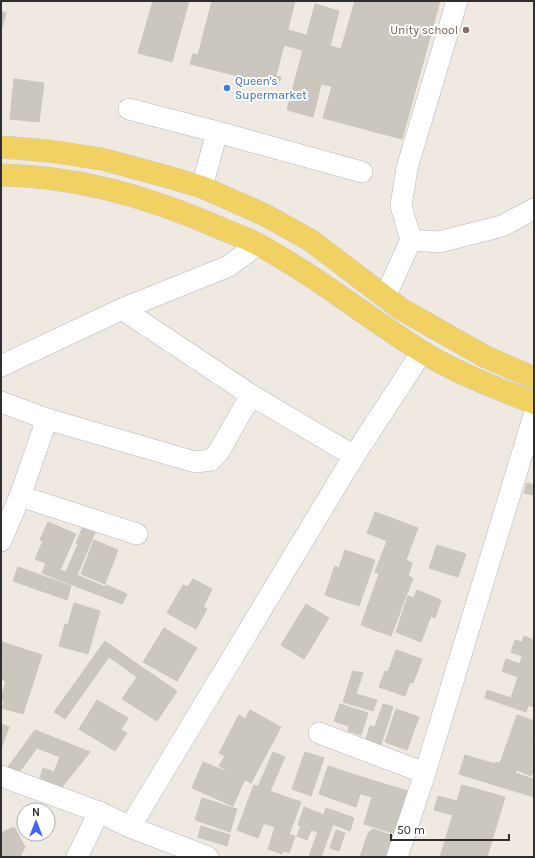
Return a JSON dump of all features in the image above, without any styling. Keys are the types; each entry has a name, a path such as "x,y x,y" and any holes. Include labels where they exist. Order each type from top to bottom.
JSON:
{"main road":[{"path":"1,147 49,151 102,159 202,187 265,215 310,240 401,309 484,356 534,378"},
{"path":"1,175 49,178 139,197 192,215 258,244 295,266 422,352 471,378 534,403"}],"street":[{"path":"385,297 411,240 401,206 407,168 457,1"},
{"path":"129,109 362,172"},
{"path":"202,187 217,132"},
{"path":"411,240 438,242 502,226 534,209"},
{"path":"1,366 122,309 229,266 258,244"},
{"path":"122,309 251,395 354,456"},
{"path":"130,827 354,456 422,352"},
{"path":"1,402 47,419 195,462 211,460 218,453 251,395"},
{"path":"397,857 425,774 534,415"},
{"path":"1,541 20,496 47,419"},
{"path":"20,496 137,534"},
{"path":"319,733 425,774"},
{"path":"2,778 99,812 130,827 208,857"},
{"path":"77,857 99,812"}],"building":[{"path":"153,1 189,1 172,62 138,53"},
{"path":"212,1 295,1 276,76 281,77 278,86 190,64 193,54 198,55"},
{"path":"355,1 440,1 402,139 323,118 332,86 321,84 313,117 287,110 315,4 339,11 330,46 341,49"},
{"path":"1,11 6,13 1,31"},
{"path":"288,30 306,35 302,50 284,45"},
{"path":"14,79 44,83 39,122 10,119"},
{"path":"527,483 534,485 534,495 524,493"},
{"path":"375,512 418,528 406,560 412,563 408,576 413,578 391,636 361,625 379,574 375,572 387,541 367,533"},
{"path":"48,522 76,534 60,570 66,572 62,581 42,573 46,563 35,559 43,541 40,540"},
{"path":"85,522 97,528 77,575 105,587 106,585 127,594 122,604 62,581 78,544 76,543"},
{"path":"94,540 118,550 105,584 81,574"},
{"path":"437,545 466,554 458,577 429,568"},
{"path":"345,550 375,560 359,606 325,595 335,566 339,568"},
{"path":"18,567 71,586 67,600 13,581"},
{"path":"193,579 212,589 203,607 207,609 196,629 167,613 183,585 188,587"},
{"path":"417,590 441,600 435,618 431,616 421,642 396,632 408,596 414,598"},
{"path":"74,603 100,611 88,654 59,646 65,624 68,625"},
{"path":"306,604 329,618 304,659 281,645"},
{"path":"164,628 197,648 177,681 143,662"},
{"path":"524,636 534,640 534,707 528,705 526,712 485,698 487,690 511,698 518,677 502,671 506,659 520,664 522,656 511,652 515,640 522,642"},
{"path":"105,641 143,668 137,677 109,657 65,719 54,712"},
{"path":"2,642 42,655 23,714 2,708 13,678 1,674"},
{"path":"396,650 422,659 413,683 410,682 405,696 379,687 385,671 388,672"},
{"path":"143,668 177,691 157,721 122,699"},
{"path":"353,671 363,673 356,694 377,700 373,711 343,702"},
{"path":"1,674 13,678 5,701 1,700 1,691 3,692 6,681 1,679"},
{"path":"97,700 128,718 121,730 127,733 115,751 79,729"},
{"path":"340,704 368,713 361,735 348,731 349,726 334,721"},
{"path":"383,704 393,707 380,747 365,742 370,726 375,727"},
{"path":"396,709 419,717 407,750 385,742"},
{"path":"250,710 281,727 251,783 219,766 225,756 219,753 239,715 245,719"},
{"path":"517,715 534,721 534,730 519,771 506,767 507,765 500,763"},
{"path":"1,724 9,727 1,749"},
{"path":"35,730 90,752 62,787 40,778 43,768 54,772 60,757 37,748 20,771 8,767"},
{"path":"534,730 534,769 531,776 519,771"},
{"path":"273,752 285,757 270,791 258,787"},
{"path":"305,752 324,758 311,796 292,789"},
{"path":"465,755 495,764 496,762 507,765 506,767 516,770 515,773 534,779 534,797 459,774"},
{"path":"203,762 245,779 233,806 192,788"},
{"path":"328,766 365,778 356,807 319,794"},
{"path":"365,778 408,791 396,834 364,824 372,797 361,794"},
{"path":"254,785 275,793 258,838 237,830"},
{"path":"462,785 505,797 487,857 440,857"},
{"path":"275,793 301,802 282,854 268,849 275,827 263,823"},
{"path":"438,796 457,801 453,815 434,810"},
{"path":"202,798 237,809 230,832 195,820"},
{"path":"304,807 324,815 318,832 311,830 307,840 297,836 301,826 298,825"},
{"path":"326,808 354,818 350,831 333,824 321,857 309,857"},
{"path":"201,826 230,835 227,846 198,837"},
{"path":"14,827 16,831 16,842 22,842 25,847 20,857 1,857 1,833"},
{"path":"373,829 397,837 390,857 360,857 368,833"},
{"path":"336,830 345,833 339,851 330,848"},
{"path":"289,834 295,836 289,853 283,851"}],"place":[{"name":"Unity school","path":"466,30"},
{"name":"Queen's Supermarket","path":"227,88"}]}
